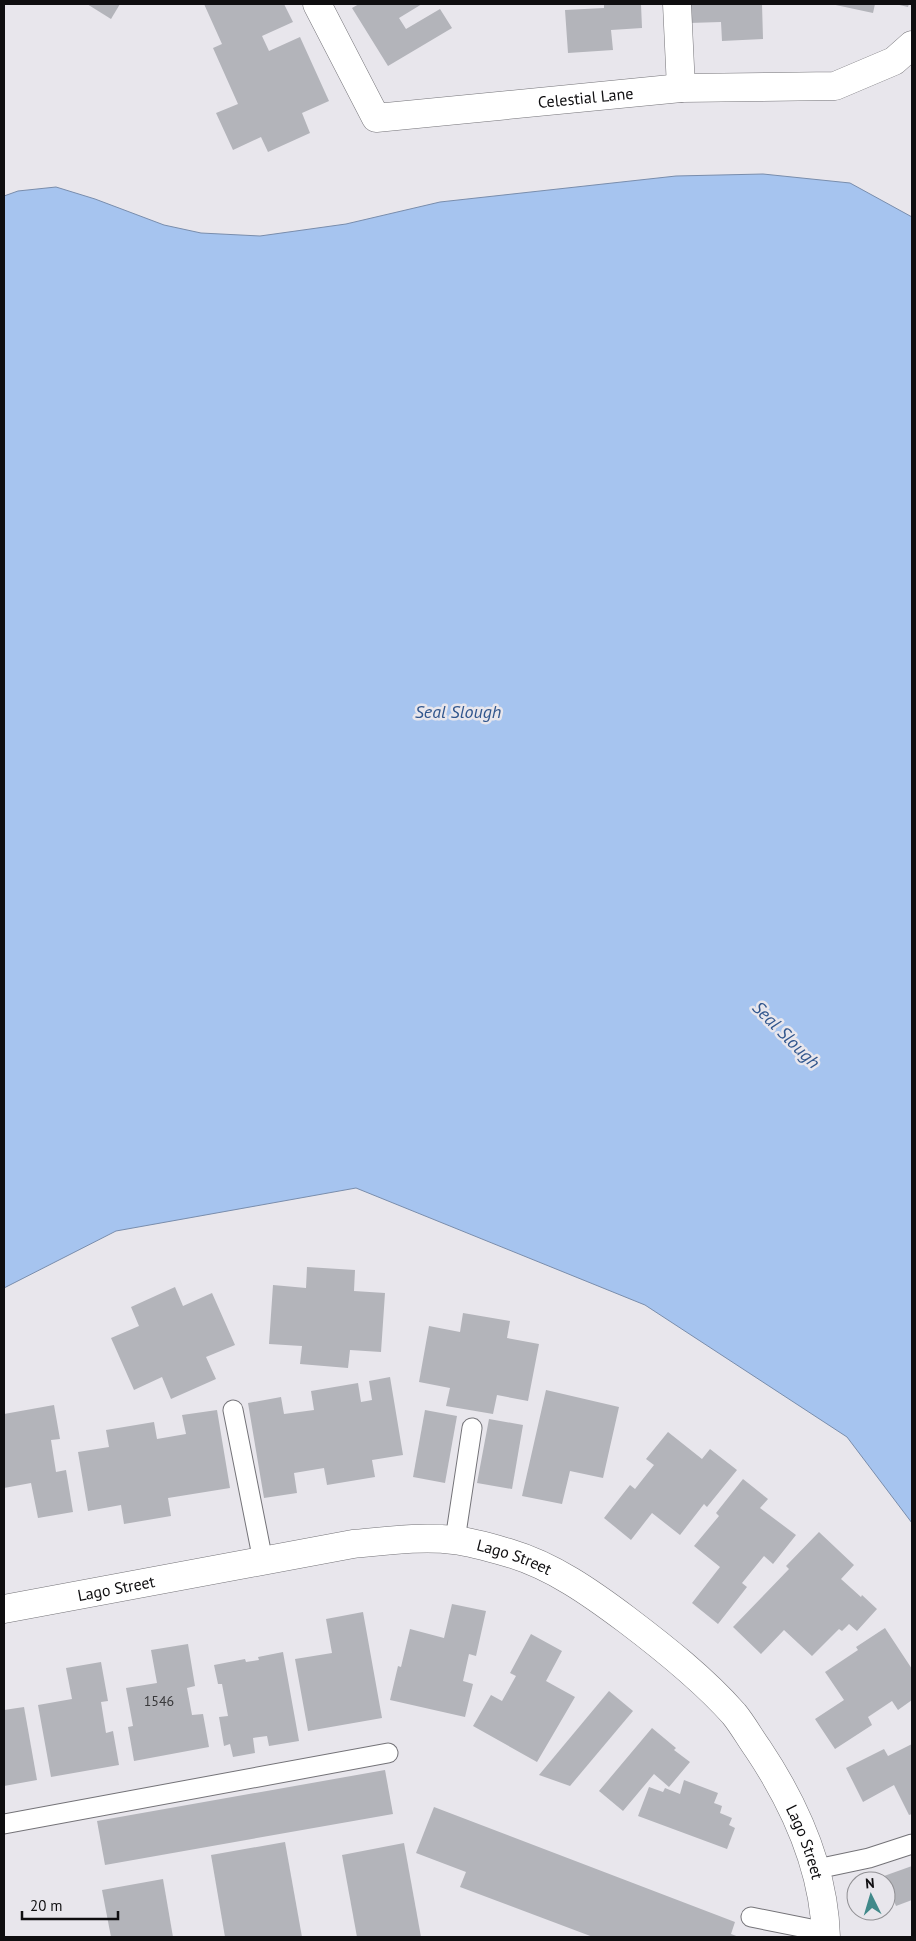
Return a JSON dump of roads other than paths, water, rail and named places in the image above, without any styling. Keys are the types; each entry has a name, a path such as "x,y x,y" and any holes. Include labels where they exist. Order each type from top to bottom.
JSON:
{"street":[{"name":"Celestial Lane","path":"316,4 376,118 681,88 835,86 894,61 912,45"},
{"path":"677,4 681,88"},
{"name":"Lago Street","path":"4,1609 353,1544 401,1540 455,1540 511,1553 555,1571 607,1605 655,1641 735,1715 774,1774 798,1818 817,1869 823,1897 826,1935"}],"lane":[{"path":"234,1410 263,1561"},
{"path":"455,1540 472,1428"},
{"path":"4,1824 388,1753"},
{"path":"817,1869 869,1858 912,1844"},
{"path":"751,1918 826,1935"}],"water":[{"name":"Seal Slough","path":"763,174 850,183 912,217 912,1523 847,1437 645,1305 356,1188 116,1231 4,1288 4,196 18,191 56,187 95,199 164,225 201,233 260,236 346,224 440,202 676,176"}]}
